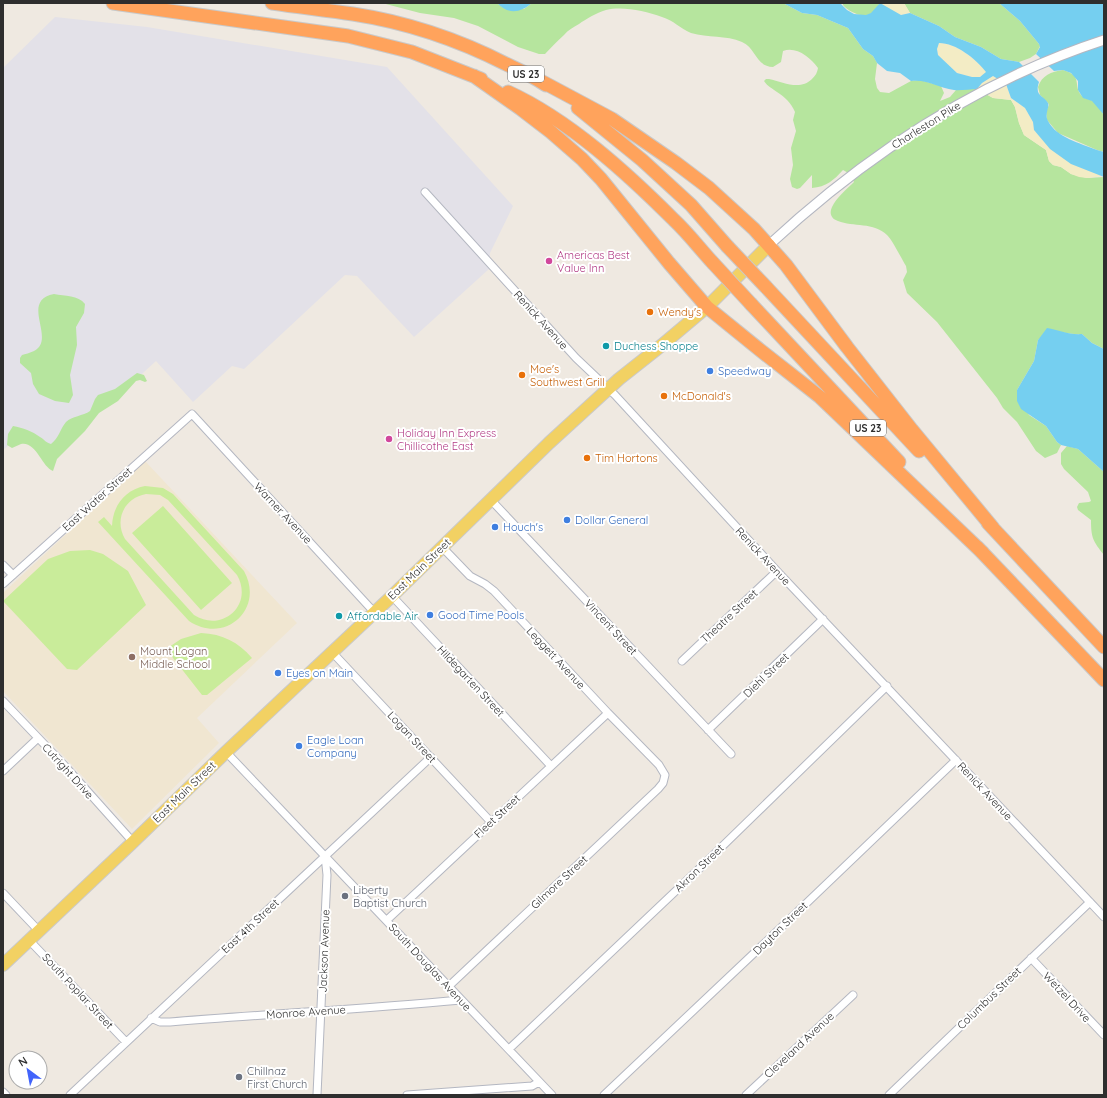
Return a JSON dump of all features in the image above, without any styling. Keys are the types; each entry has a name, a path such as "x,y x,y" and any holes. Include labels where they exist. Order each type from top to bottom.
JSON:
{"highway":[{"name":"US 23","path":"113,3 348,36 412,52 474,76 527,101 581,137 625,174 675,220 713,263 877,437 983,553 1104,680"},
{"name":"US 23","path":"272,3 354,14 417,29 453,41 494,58 539,80 590,117 642,160 691,206 894,425 1104,647"},
{"path":"474,76 539,123 582,160 601,179 669,263 707,307 820,397 983,553"},
{"path":"539,80 612,119 676,163 709,188 754,229 786,265 847,347 912,430 993,528"}],"main road":[{"name":"East Main Street","path":"3,965 608,389 687,325 769,245"}],"street":[{"name":"Charleston Pike","path":"769,245 794,222 845,181 906,137 979,92 1031,68 1104,40"},
{"name":"Renick Avenue","path":"425,192 576,358 608,389 777,571 1104,917"},
{"name":"East Water Street","path":"3,584 192,414"},
{"name":"Warner Avenue","path":"192,414 374,612"},
{"name":"Vincent Street","path":"491,500 731,754"},
{"name":"Leggett Avenue","path":"442,547 470,576 494,591 608,713 659,765 665,775"},
{"path":"3,565 12,576"},
{"name":"Theatre Street","path":"682,661 777,571"},
{"name":"Hildegarten Street","path":"392,596 551,766"},
{"name":"Diehl Street","path":"708,730 823,619"},
{"name":"Logan Street","path":"332,652 491,822"},
{"name":"Akron Street","path":"509,1049 701,867 887,686"},
{"name":"Cutright Drive","path":"3,700 133,842"},
{"name":"Fleet Street","path":"387,920 608,713"},
{"path":"3,771 38,738"},
{"name":"South Douglas Avenue","path":"226,752 552,1095"},
{"name":"East 4th Street","path":"70,1095 431,757"},
{"name":"Dayton Street","path":"604,1095 956,760"},
{"name":"Gilmore Street","path":"449,986 658,789 663,783 665,775"},
{"name":"Jackson Avenue","path":"317,1095 327,874 325,856"},
{"path":"3,893 39,931"},
{"name":"Columbus Street","path":"889,1095 1090,902"},
{"name":"South Poplar Street","path":"29,940 126,1042"},
{"name":"Wetzel Drive","path":"1031,958 1104,1036"},
{"name":"Cleveland Avenue","path":"746,1095 853,995"},
{"name":"Monroe Avenue","path":"151,1018 160,1022 170,1022 461,1000"},
{"path":"407,1095 532,1086 539,1082"},
{"path":"3,1092 6,1095"}],"shaded area":[{"path":"55,17 147,27 387,67 513,206 490,253 489,269 414,337 357,276 345,275 244,369 232,366 193,402 156,361 50,458 24,432 3,450 3,68"},
{"name":"Mount Logan Middle School","path":"145,461 297,623 197,718 219,743 132,829 3,691 3,593"}],"green space":[{"path":"382,3 497,3 502,7 524,9 532,3 783,3 802,13 817,15 848,28 863,49 873,56 877,63 875,79 877,88 880,92 889,93 911,81 920,80 941,86 944,93 940,101 950,97 956,90 965,89 977,89 993,98 1011,100 1015,107 1024,135 1046,150 1049,161 1053,165 1061,167 1071,174 1087,178 1104,177 1104,349 1092,343 1082,334 1066,333 1050,329 1038,340 1034,361 1017,390 1029,415 1046,426 1057,442 1061,445 1057,453 1045,458 1036,451 1017,422 1003,408 997,398 937,322 907,293 903,280 907,272 906,266 887,235 876,228 844,223 831,216 832,207 836,200 854,182 850,174 843,170 829,182 812,188 812,175 800,188 797,189 792,187 790,179 793,165 791,148 796,131 793,120 795,112 785,98 764,81 769,79 791,85 807,83 817,73 818,68 807,56 798,51 783,51 781,62 773,67 767,66 763,64 751,49 742,42 730,38 704,36 691,33 670,20 662,17 627,9 606,10 588,18 567,32 545,54 539,54 518,47 478,26 454,18 420,13"},
{"path":"843,3 880,3 872,13 868,15 860,15 846,8"},
{"path":"904,3 999,3 1020,21 1040,46 1036,54 1019,62 1001,59 981,47 955,37 939,26 910,13"},
{"path":"1063,70 1069,72 1076,78 1079,92 1082,96 1095,103 1104,115 1104,152 1058,133 1047,120 1046,111 1049,105 1040,95 1038,87 1045,77"},
{"path":"54,294 75,297 85,304 84,313 76,327 77,345 70,375 73,395 69,403 55,401 39,394 33,384 31,373 20,363 20,358 22,355 34,351 40,345 42,338 38,312 39,304 44,298"},
{"path":"137,373 144,375 147,381 136,381 118,401 99,413 85,431 57,459 53,471 45,465 31,446 21,444 12,448 7,445 8,434 13,426 31,431 51,444 56,439 66,422 71,418 90,411 98,395 115,389"},
{"path":"1067,446 1078,449 1104,472 1104,555 1093,539 1091,520 1078,510 1077,507 1079,503 1091,501 1088,492 1064,469 1061,464 1061,453"},
{"path":"145,486 163,488 173,494 244,571 249,585 249,598 245,610 238,619 228,626 216,629 203,627 189,621 98,522 104,517 112,526 115,511 121,500 126,495","holes":["146,494 160,495 168,500 237,575 241,586 241,596 238,606 232,613 224,618 215,621 205,620 194,615 125,539 122,532 121,517 127,505 138,496"]},
{"path":"163,506 232,583 201,610 132,533"},
{"path":"90,550 103,554 128,571 146,605 77,670 67,669 3,601 48,559 70,551"},
{"path":"201,633 216,635 230,640 241,647 252,658 207,695 202,695 166,649 181,639"}],"sand":[{"path":"880,3 904,3 910,13 901,15 893,12"},
{"path":"939,43 952,46 965,53 987,72 980,77 972,77 957,73 938,55 937,49"},
{"path":"993,76 1006,84 1011,98 1025,108 1033,122 1034,130 1072,164 1103,176 1087,178 1079,177 1071,174 1061,167 1053,165 1049,161 1046,150 1024,135 1015,107 1011,100 993,98 977,89 982,83"}],"water":[{"path":"497,3 532,3 519,11 510,11 501,7"},
{"path":"783,3 840,3 854,14 866,15 871,13 880,3 901,15 910,13 939,26 955,37 981,47 1001,59 1019,62 1039,82 1038,90 1040,95 1048,103 1047,118 1052,127 1063,136 1104,152 1104,177 1071,164 1050,149 1034,130 1033,122 1025,108 1011,98 1006,84 993,76 982,83 977,89 962,90 948,89 923,81 911,81 900,73 887,71 877,63 873,56 863,49 848,28 817,15 802,13","holes":["939,43 959,49 971,57 986,72 980,77 972,77 957,73 938,55 937,49"]},
{"path":"999,3 1104,3 1104,115 1092,101 1083,98 1078,90 1078,81 1071,73 1063,70 1054,71 1036,54 1040,47 1039,44 1020,21"},
{"path":"1047,328 1068,333 1082,334 1092,343 1104,349 1104,472 1078,449 1061,445 1057,442 1046,426 1021,409 1017,401 1017,390 1034,361 1038,340"}],"place":[{"name":"Americas Best Value Inn","path":"549,261"},
{"name":"Wendy's","path":"650,312"},
{"name":"Duchess Shoppe","path":"606,346"},
{"name":"Speedway","path":"710,371"},
{"name":"Moe's Southwest Grill","path":"522,375"},
{"name":"McDonald's","path":"664,396"},
{"name":"Holiday Inn Express Chillicothe East","path":"389,439"},
{"name":"Tim Hortons","path":"587,458"},
{"name":"Dollar General","path":"567,520"},
{"name":"Houch's","path":"495,527"},
{"name":"Good Time Pools","path":"430,615"},
{"name":"Affordable Air","path":"339,616"},
{"name":"Mount Logan Middle School","path":"132,657"},
{"name":"Eyes on Main","path":"278,673"},
{"name":"Eagle Loan Company","path":"299,746"},
{"name":"Liberty Baptist Church","path":"345,896"},
{"name":"Chillnaz First Church","path":"239,1077"}]}
